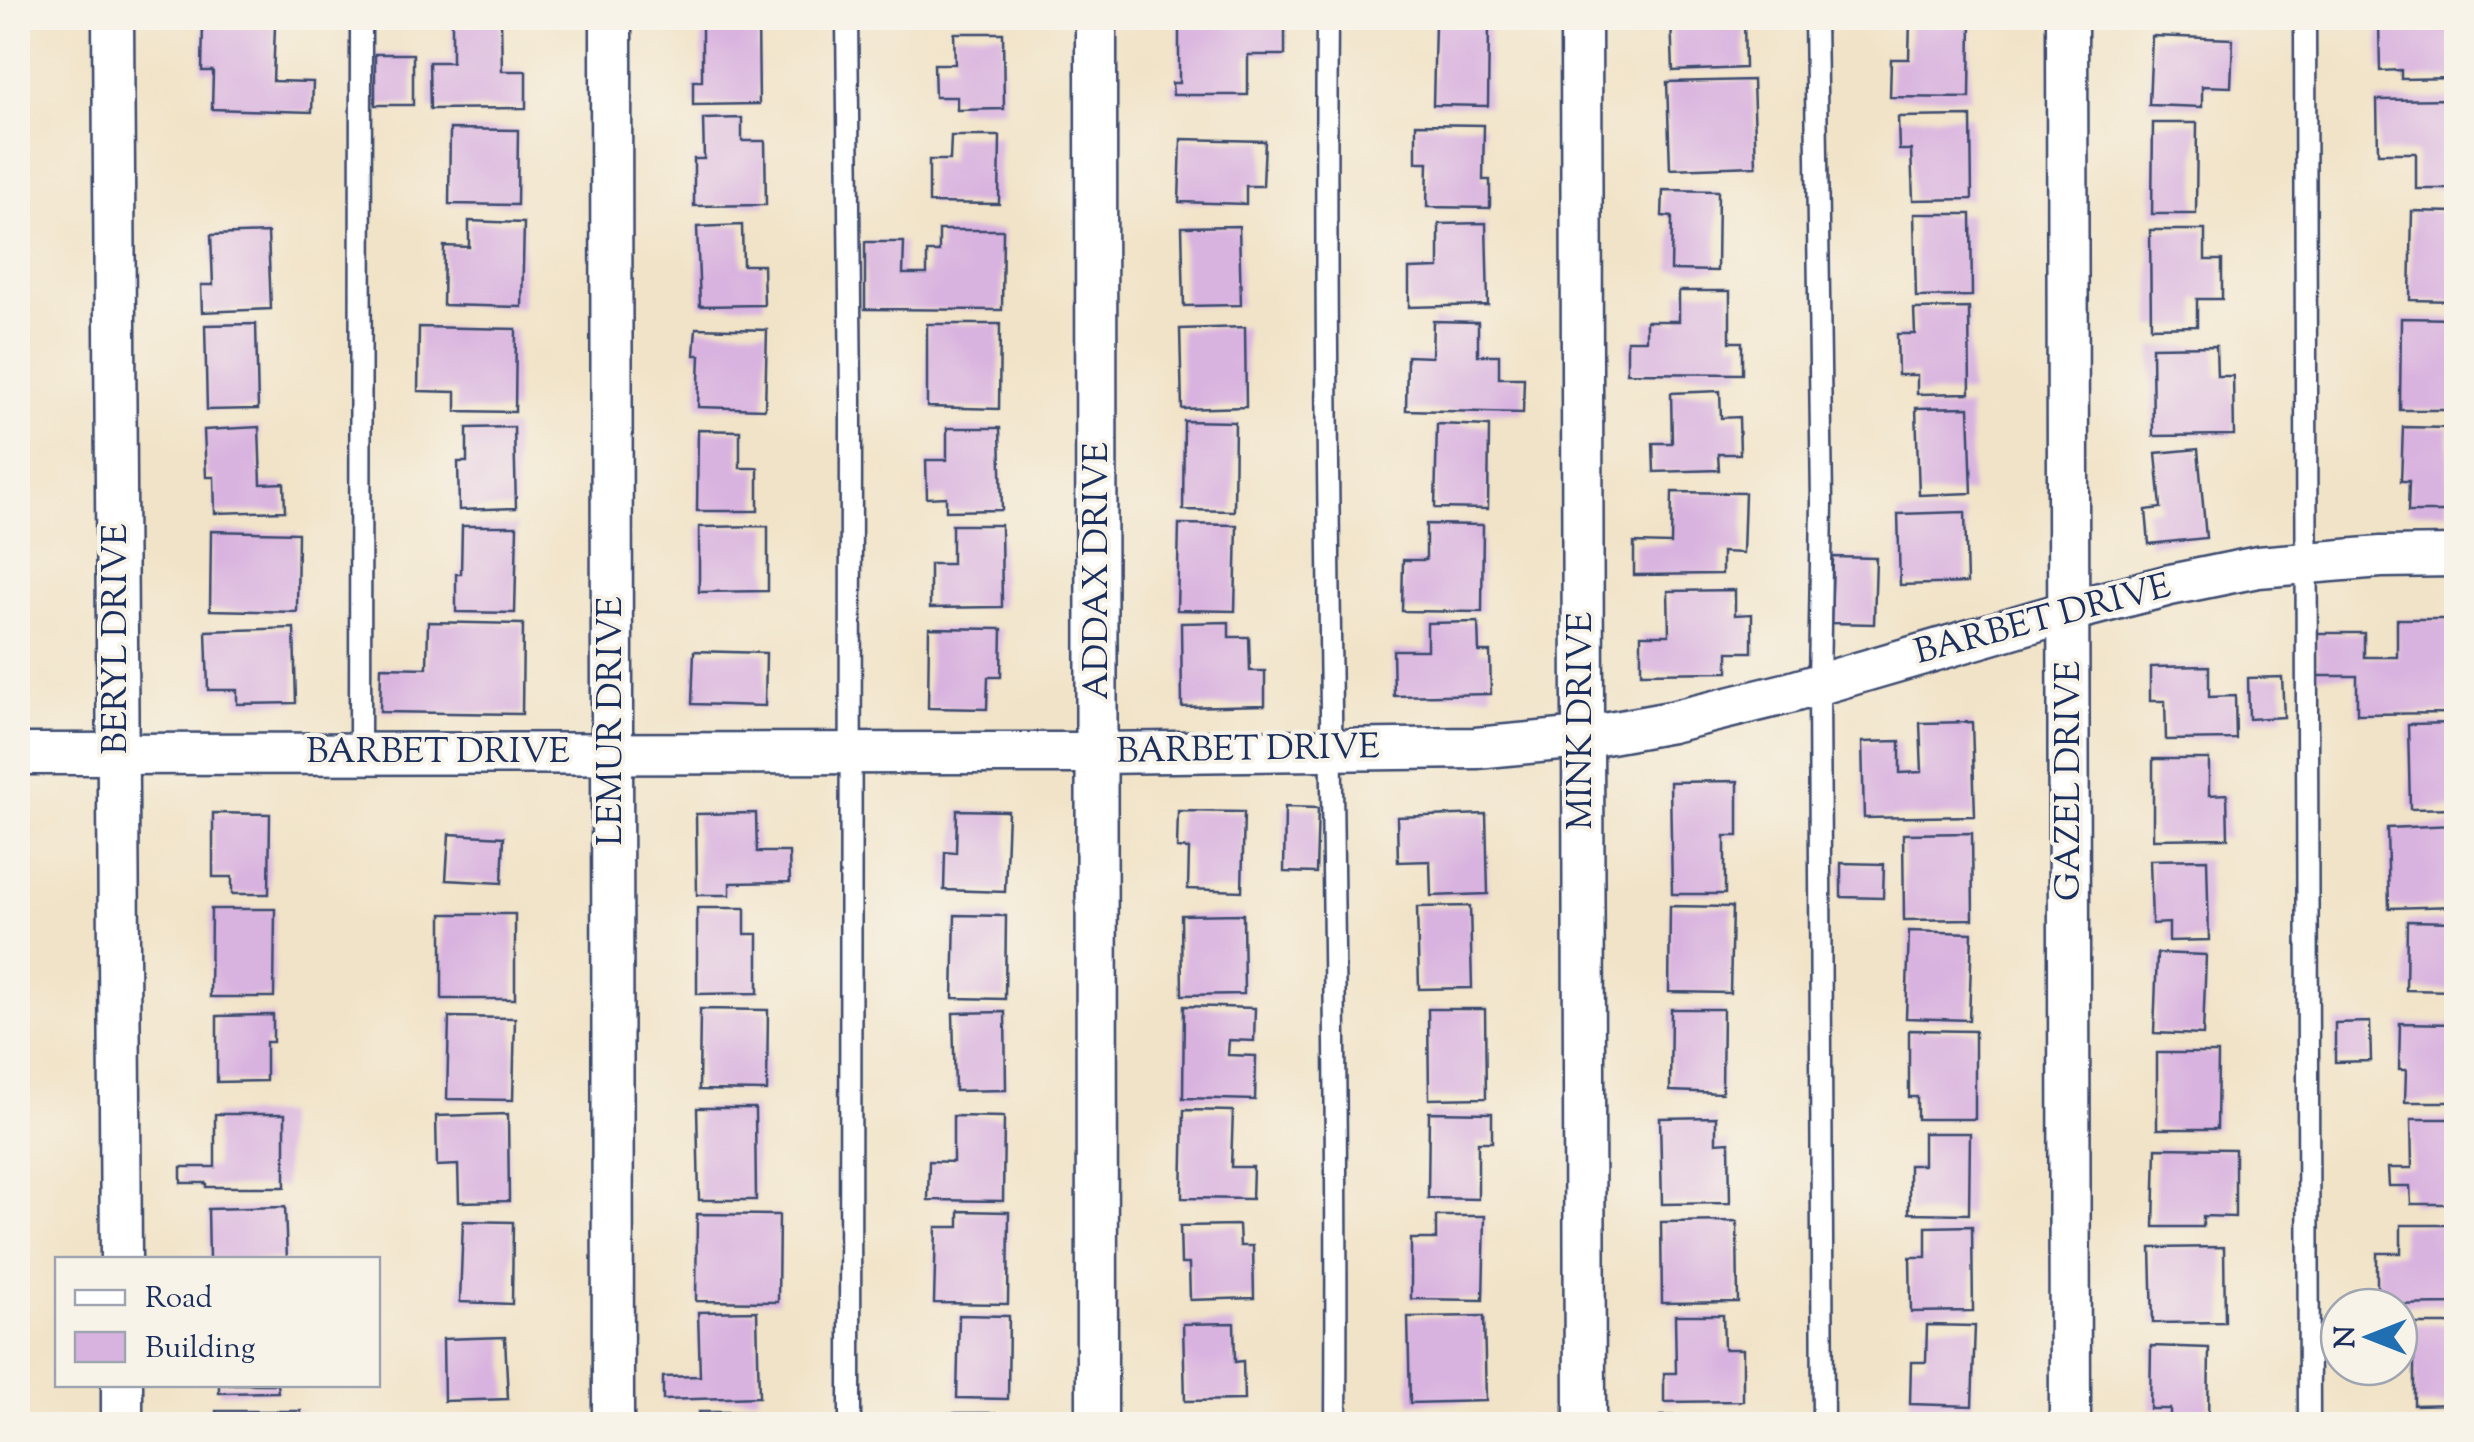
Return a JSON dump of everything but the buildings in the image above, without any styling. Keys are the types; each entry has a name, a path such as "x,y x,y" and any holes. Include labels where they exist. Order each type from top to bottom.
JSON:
{"street":[{"name":"BERYL DRIVE","path":"113,18 121,1257"},
{"name":"LEMUR DRIVE","path":"611,18 612,1424"},
{"name":"ADDAX DRIVE","path":"1096,18 1097,1424"},
{"name":"MINK DRIVE","path":"1580,18 1585,1424"},
{"name":"GAZEL DRIVE","path":"2067,18 2070,1424"},
{"name":"BARBET DRIVE","path":"18,754 1476,748 1582,738 1671,722 2170,585 2307,563 2456,556"},
{"path":"122,1387 122,1424"}],"lane":[{"path":"360,754 361,18"},
{"path":"847,18 850,1424"},
{"path":"1327,18 1336,1424"},
{"path":"1815,18 1822,503 1819,684 1823,1424"},
{"path":"2305,18 2309,1424"}]}
